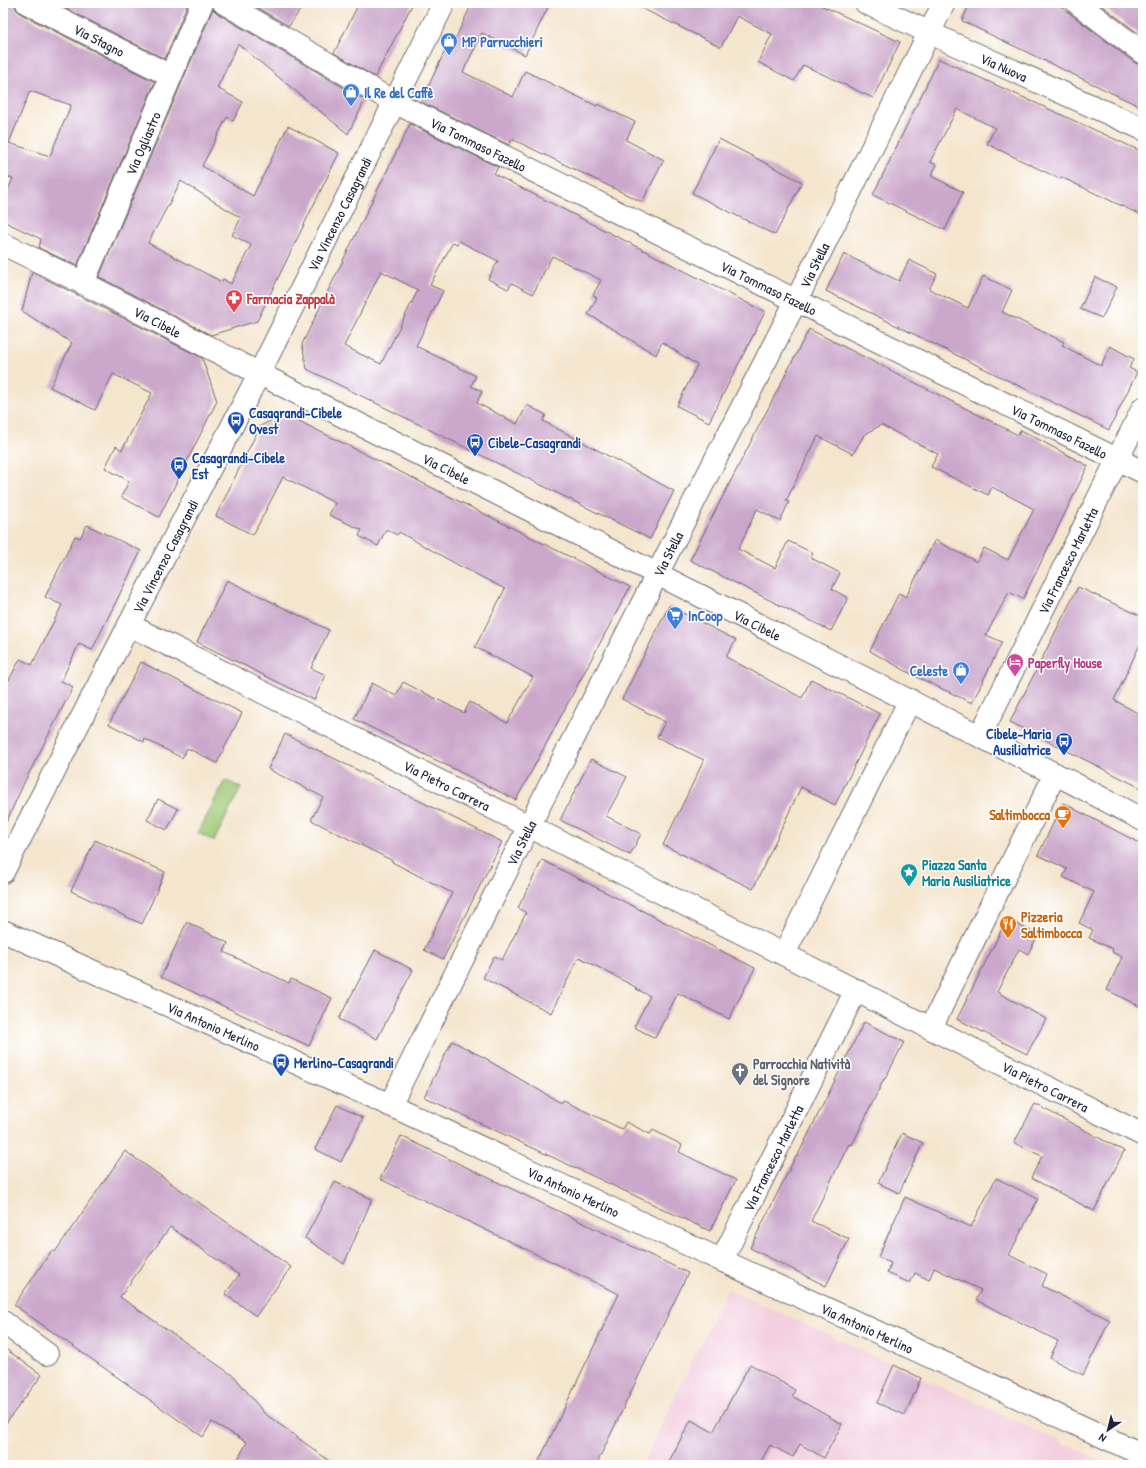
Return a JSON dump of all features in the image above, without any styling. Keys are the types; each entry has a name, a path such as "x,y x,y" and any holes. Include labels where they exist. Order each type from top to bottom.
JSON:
{"street":[{"name":"Via Ogliastro","path":"83,283 202,3"},
{"name":"Via Tommaso Fazello","path":"224,3 394,102 1143,472"},
{"name":"Via Vincenzo Casagrandi","path":"3,872 128,625 259,374 444,3"},
{"name":"Via Nuova","path":"866,3 929,33 1143,129"},
{"name":"Via Stella","path":"390,1105 529,826 796,301 944,3"},
{"path":"1077,3 1143,53"},
{"name":"Via Stagno","path":"30,4 171,76"},
{"name":"Via Cibele","path":"3,244 980,736 1143,820"},
{"name":"Via Francesco Marletta","path":"980,736 1143,408"},
{"name":"Via Pietro Carrera","path":"128,625 1143,1135"},
{"path":"775,950 900,696"},
{"path":"940,1032 1055,774"},
{"name":"Via Antonio Merlino","path":"3,931 390,1105 1143,1455"},
{"name":"Via Francesco Marletta","path":"722,1260 856,990"},
{"path":"3,1322 47,1354"}],"shaded area":[{"path":"727,1289 774,1310 1111,1465 642,1465"}],"green space":[{"path":"225,780 241,788 214,841 198,833"}],"building":[{"path":"3,3 15,3 16,9 21,14 155,82 77,266 39,248 41,239 3,221 3,200 13,179 3,174","holes":["30,91 71,105 50,156 9,143"]},
{"path":"55,3 188,3 165,59"},
{"path":"249,3 305,3 289,26"},
{"path":"359,3 413,3 375,77 334,53"},
{"path":"472,3 550,3 525,55 482,33 463,72 513,97 525,71 597,106 598,104 635,122 626,140 664,160 642,202 512,139 509,145 421,102 450,40 454,42"},
{"path":"631,3 816,3 900,42 873,98 803,65 794,81 758,62 772,34 737,16 721,47"},
{"path":"970,3 1056,3 1135,63 1143,65 1143,108 962,21"},
{"path":"1103,3 1143,3 1143,37 1101,5"},
{"path":"213,9 218,14 365,100 348,134 238,44 217,88 243,102 233,121 227,117 202,166 253,196 288,126 339,153 257,321 211,335 99,277","holes":["181,181 241,218 232,235 251,245 231,284 223,279 222,282 148,243"]},
{"path":"939,59 1143,152 1143,216 987,144 995,128 957,109 930,162 937,165 931,176 963,192 945,230 873,195"},
{"path":"410,124 498,167 494,174 765,312 709,422 677,406 697,365 662,342 656,355 588,314 597,298 593,295 601,280 552,256 533,294 512,283 508,289 488,279 498,261 459,241 457,244 453,242 430,285 443,291 416,346 476,376 471,386 482,391 477,403 517,424 527,405 546,415 543,421 674,491 650,539 307,369 302,344","holes":["381,271 418,290 381,364 344,346"]},
{"path":"719,139 802,182 775,235 692,193"},
{"path":"844,254 899,281 909,260 937,274 929,289 968,308 983,276 1012,290 1002,312 1064,342 1062,345 1101,366 1110,346 1134,359 1129,368 1137,372 1109,430 826,291"},
{"path":"32,272 202,358 217,401 159,517 121,497 129,481 105,468 116,446 122,450 152,393 113,374 95,410 50,387 72,343 22,311"},
{"path":"1095,277 1117,287 1102,318 1080,309"},
{"path":"809,329 1018,435 1021,430 1088,466 1023,599 1009,592 986,635 1002,642 972,703 913,675 870,651 899,593 906,597 935,540 977,562 984,548 1008,560 1034,509 992,487 988,495 931,467 938,454 881,425 864,435 853,454 818,436 786,501 789,502 780,521 757,509 738,549 775,568 788,541 813,553 811,558 840,573 832,589 848,598 831,631 690,560"},
{"path":"285,414 630,587 516,800 354,719 372,683 396,696 403,682 464,713 470,702 507,723 533,677 475,647 505,589 399,532 397,535 386,529 378,546 359,536 362,530 329,515 335,503 283,477 253,535 216,516 260,426"},
{"path":"87,525 141,551 92,650 79,644 61,681 73,687 24,783 3,829 3,677 9,680 20,659 32,665 62,605 45,597 75,536 80,538"},
{"path":"227,580 329,630 311,668 326,675 314,700 197,642"},
{"path":"1078,587 1143,617 1143,638 1114,700 1143,716 1143,789 1010,722"},
{"path":"669,606 736,640 726,657 802,698 811,679 880,714 835,805 801,787 753,889 663,845 704,760 657,737 665,722 622,699"},
{"path":"141,662 242,713 217,763 187,748 182,758 145,739 144,742 109,724"},
{"path":"285,734 502,842 443,959 424,950 452,893 392,862 393,861 311,820 323,797 268,769"},
{"path":"591,759 627,777 606,816 641,834 630,855 560,820"},
{"path":"158,799 178,809 167,830 147,820"},
{"path":"1063,803 1143,845 1143,1008 1107,990 1122,957 1112,952 1113,949 1089,938 1093,930 1079,923 1094,892 1063,877 1067,869 1038,855"},
{"path":"95,840 165,872 142,924 71,891"},
{"path":"542,860 755,968 729,1019 678,993 655,1038 634,1027 650,996 579,957 551,1013 483,978 494,956 502,960 526,913 518,908"},
{"path":"1007,919 1038,935 1028,954 1019,949 997,992 1046,1019 1027,1054 957,1019"},
{"path":"187,922 228,943 224,952 289,983 291,979 332,998 309,1046 161,977"},
{"path":"375,950 413,970 377,1039 339,1019"},
{"path":"864,1022 904,1042 852,1145 849,1144 811,1221 849,1239 826,1286 750,1248"},
{"path":"452,1041 489,1060 561,1103 562,1100 622,1129 626,1122 650,1134 653,1130 682,1145 679,1152 736,1180 710,1231 424,1097"},
{"path":"1035,1104 1124,1151 1094,1211 1031,1178 1042,1156 1014,1143"},
{"path":"337,1105 363,1118 341,1162 315,1149"},
{"path":"902,1133 923,1143 899,1193 878,1183"},
{"path":"401,1136 688,1273 596,1465 537,1465 619,1294 380,1179"},
{"path":"125,1151 291,1267 256,1316 225,1294 239,1275 170,1227 120,1297 235,1377 264,1413 335,1465 235,1465 247,1442 212,1422 203,1437 14,1305 52,1250 55,1252"},
{"path":"996,1178 1038,1199 1009,1255 1047,1274 1042,1286 1110,1320 1083,1375 1050,1358 1058,1341 976,1300 981,1290 934,1268 929,1280 915,1273 910,1283 887,1273 891,1263 878,1257 905,1197 971,1227"},
{"path":"335,1182 372,1199 344,1264 305,1238"},
{"path":"3,1347 42,1375 3,1427"},
{"path":"750,1364 795,1390 792,1396 842,1424 824,1458 800,1444 793,1457 770,1445 759,1465 667,1465 691,1420 713,1432"},
{"path":"894,1365 921,1378 905,1415 877,1403"}],"place":[{"name":"MP Parrucchieri","path":"449,56"},
{"name":"Il Re del Caffè","path":"351,107"},
{"name":"Farmacia Zappalà","path":"234,313"},
{"name":"Casagrandi-Cibele Ovest","path":"236,435"},
{"name":"Cibele-Casagrandi","path":"475,457"},
{"name":"Casagrandi-Cibele Est","path":"179,480"},
{"name":"InCoop","path":"675,630"},
{"name":"Paperfly House","path":"1015,677"},
{"name":"Celeste","path":"961,685"},
{"name":"Cibele-Maria Ausiliatrice","path":"1064,756"},
{"name":"Saltimbocca","path":"1063,829"},
{"name":"Piazza Santa Maria Ausiliatrice","path":"909,887"},
{"name":"Pizzeria Saltimbocca","path":"1008,939"},
{"name":"Merlino-Casagrandi","path":"281,1077"},
{"name":"Parrocchia Natività del Signore","path":"740,1086"}]}
